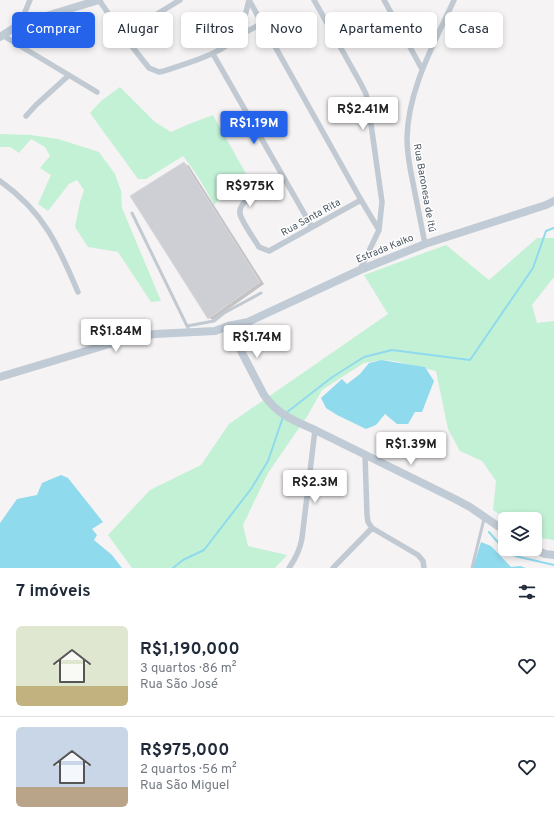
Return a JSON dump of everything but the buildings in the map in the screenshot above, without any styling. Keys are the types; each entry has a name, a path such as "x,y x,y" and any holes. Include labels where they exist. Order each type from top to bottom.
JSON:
{"street":[{"path":"25,12 30,0"},
{"path":"60,12 99,0 107,12"},
{"path":"161,12 180,0"},
{"path":"249,0 256,12"},
{"path":"245,12 249,0"},
{"path":"314,0 366,94 382,202 379,230 360,270"},
{"path":"384,0 422,69"},
{"name":"Rua Baronesa de Itú","path":"425,244 410,165 407,138 410,111 422,69 454,0"},
{"path":"12,29 1,36 97,92"},
{"path":"133,48 149,68 154,71 164,71 213,54 223,48"},
{"path":"276,48 379,230"},
{"path":"213,54 312,227"},
{"path":"26,116 68,76"},
{"name":"Rua Santa Rita","path":"284,178 248,198 242,203 240,208 240,214 259,247 269,251 361,200"},
{"path":"0,181 14,191 29,205 48,229 63,256 78,292"},
{"name":"Estrada Kaiko","path":"0,377 126,339 188,329 215,331 228,326 248,322 360,270 425,244 546,205 554,201"},
{"path":"228,326 264,395 270,404 286,418 315,430 455,499 498,526"},
{"path":"288,568 296,559 301,543 315,430"},
{"path":"365,454 367,520 372,528 418,555 423,561 424,568"},
{"path":"333,568 372,528"},
{"path":"542,551 554,555"}],"lane":[{"path":"132,213 188,329 214,321 224,313 260,293"},
{"path":"472,568 485,517"}],"green space":[{"path":"120,87 155,122 171,132 213,115 249,179 231,188 214,205 200,179 183,156 146,179 138,179 90,113 101,101"},
{"path":"0,134 31,135 58,139 99,152 115,174 121,191 122,208 161,301 151,302 118,252 88,247 75,227 84,190 77,180 69,184 48,211 38,204 51,175 40,168 50,156 45,147 31,139 19,153 10,147 0,147"},
{"path":"537,238 554,238 554,277 532,305 537,323 554,321 554,540 542,538 542,512 498,512 498,513 493,510 496,481 482,461 460,451 448,429 436,371 395,361 380,360 364,363 322,390 308,415 268,473 243,525 248,546 287,555 275,568 132,568 108,535 150,490 201,465 229,424 388,314 364,275 446,245 489,280"}],"water":[{"path":"381,360 425,367 434,381 422,412 415,412 408,424 397,424 385,414 376,425 366,429 326,408 321,398 342,379 347,384 360,374 369,363"},
{"path":"61,475 68,478 103,522 92,529 97,535 94,540 112,555 122,568 0,568 0,523 17,499 37,495 42,483"},
{"path":"481,542 491,546 498,553 498,556 501,556 511,567 520,566 526,568 473,568"}],"waterway":[{"path":"286,413 331,378 364,357 392,350 470,360 533,268 546,231 554,228"},
{"path":"173,568 183,560 204,550 251,489 268,461 283,417"},
{"path":"489,532 502,547 515,556 554,565"}]}
